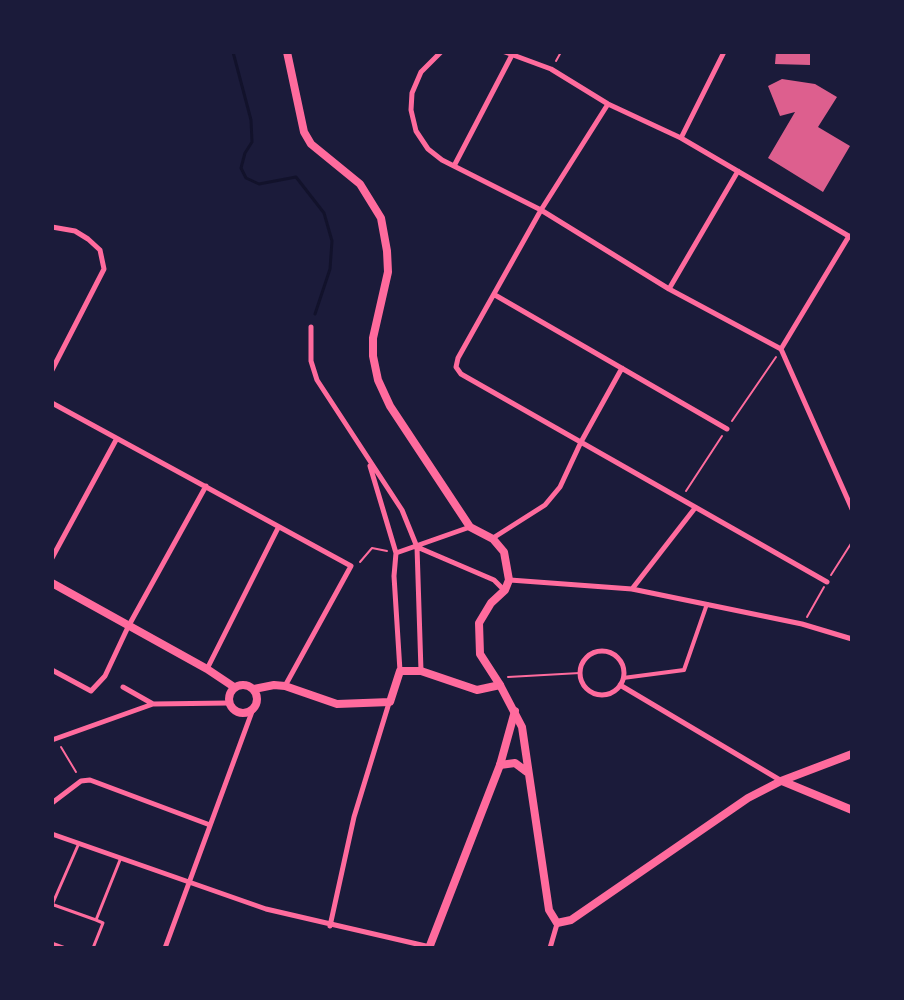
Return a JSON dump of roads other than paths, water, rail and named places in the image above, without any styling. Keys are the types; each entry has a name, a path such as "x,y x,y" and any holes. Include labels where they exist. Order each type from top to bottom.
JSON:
{"main road":[{"path":"287,52 304,132 311,144 360,184 381,218 388,272 373,338 378,380 390,406 470,527 493,539 504,552 509,580 505,590 491,603 479,623 480,654 522,727 549,910 557,923 571,920 748,798 781,781 852,754"},
{"path":"52,583 234,687"},
{"path":"254,689 257,700 253,709 239,713 229,703 229,694 234,687 242,685 254,689 285,686 337,704 390,702 400,671 421,671 477,690 497,681"},
{"path":"430,948 500,765 515,711"},
{"path":"500,765 515,763 527,772"},
{"path":"781,781 852,810"}],"street":[{"path":"441,52 421,72 412,93 411,110 416,131 428,149 454,166 541,210 669,289 781,349 852,509"},
{"path":"505,52 551,69 608,104 681,138 851,237 781,349"},
{"path":"681,138 724,52"},
{"path":"454,166 513,53"},
{"path":"608,104 541,210 458,358 456,367 461,374 827,582"},
{"path":"669,289 738,171"},
{"path":"52,227 75,231 88,239 100,250 104,269 52,370"},
{"path":"495,295 727,429"},
{"path":"311,327 311,361 317,380 402,510 417,547 421,671"},
{"path":"493,539 545,505 560,487 622,368"},
{"path":"52,403 351,566 285,686"},
{"path":"52,558 116,440"},
{"path":"368,457 396,553 394,576 400,671"},
{"path":"52,670 91,691 105,676 128,627 206,486"},
{"path":"632,589 695,508"},
{"path":"396,553 470,527"},
{"path":"207,669 278,528"},
{"path":"417,547 494,580 505,590"},
{"path":"509,580 632,589 802,624 852,639"},
{"path":"623,678 684,670 707,604"},
{"path":"611,653 622,664 623,678 610,694 596,694 584,687 580,673 584,659 590,654 611,653"},
{"path":"620,685 781,781"},
{"path":"123,687 153,704"},
{"path":"330,926 354,817 390,702"},
{"path":"54,740 153,704 229,703"},
{"path":"165,948 253,709"},
{"path":"52,803 81,781 90,780 210,825"},
{"path":"52,834 266,909 430,948"},
{"path":"550,948 557,923"},
{"path":"52,944 63,948"}],"lane":[{"path":"79,843 53,905 103,923 93,948"},
{"path":"96,920 121,859"}],"waterway":[{"path":"233,52 251,120 252,142 241,168 246,178 259,184 296,177 324,213 332,241 330,269 315,314"}]}
